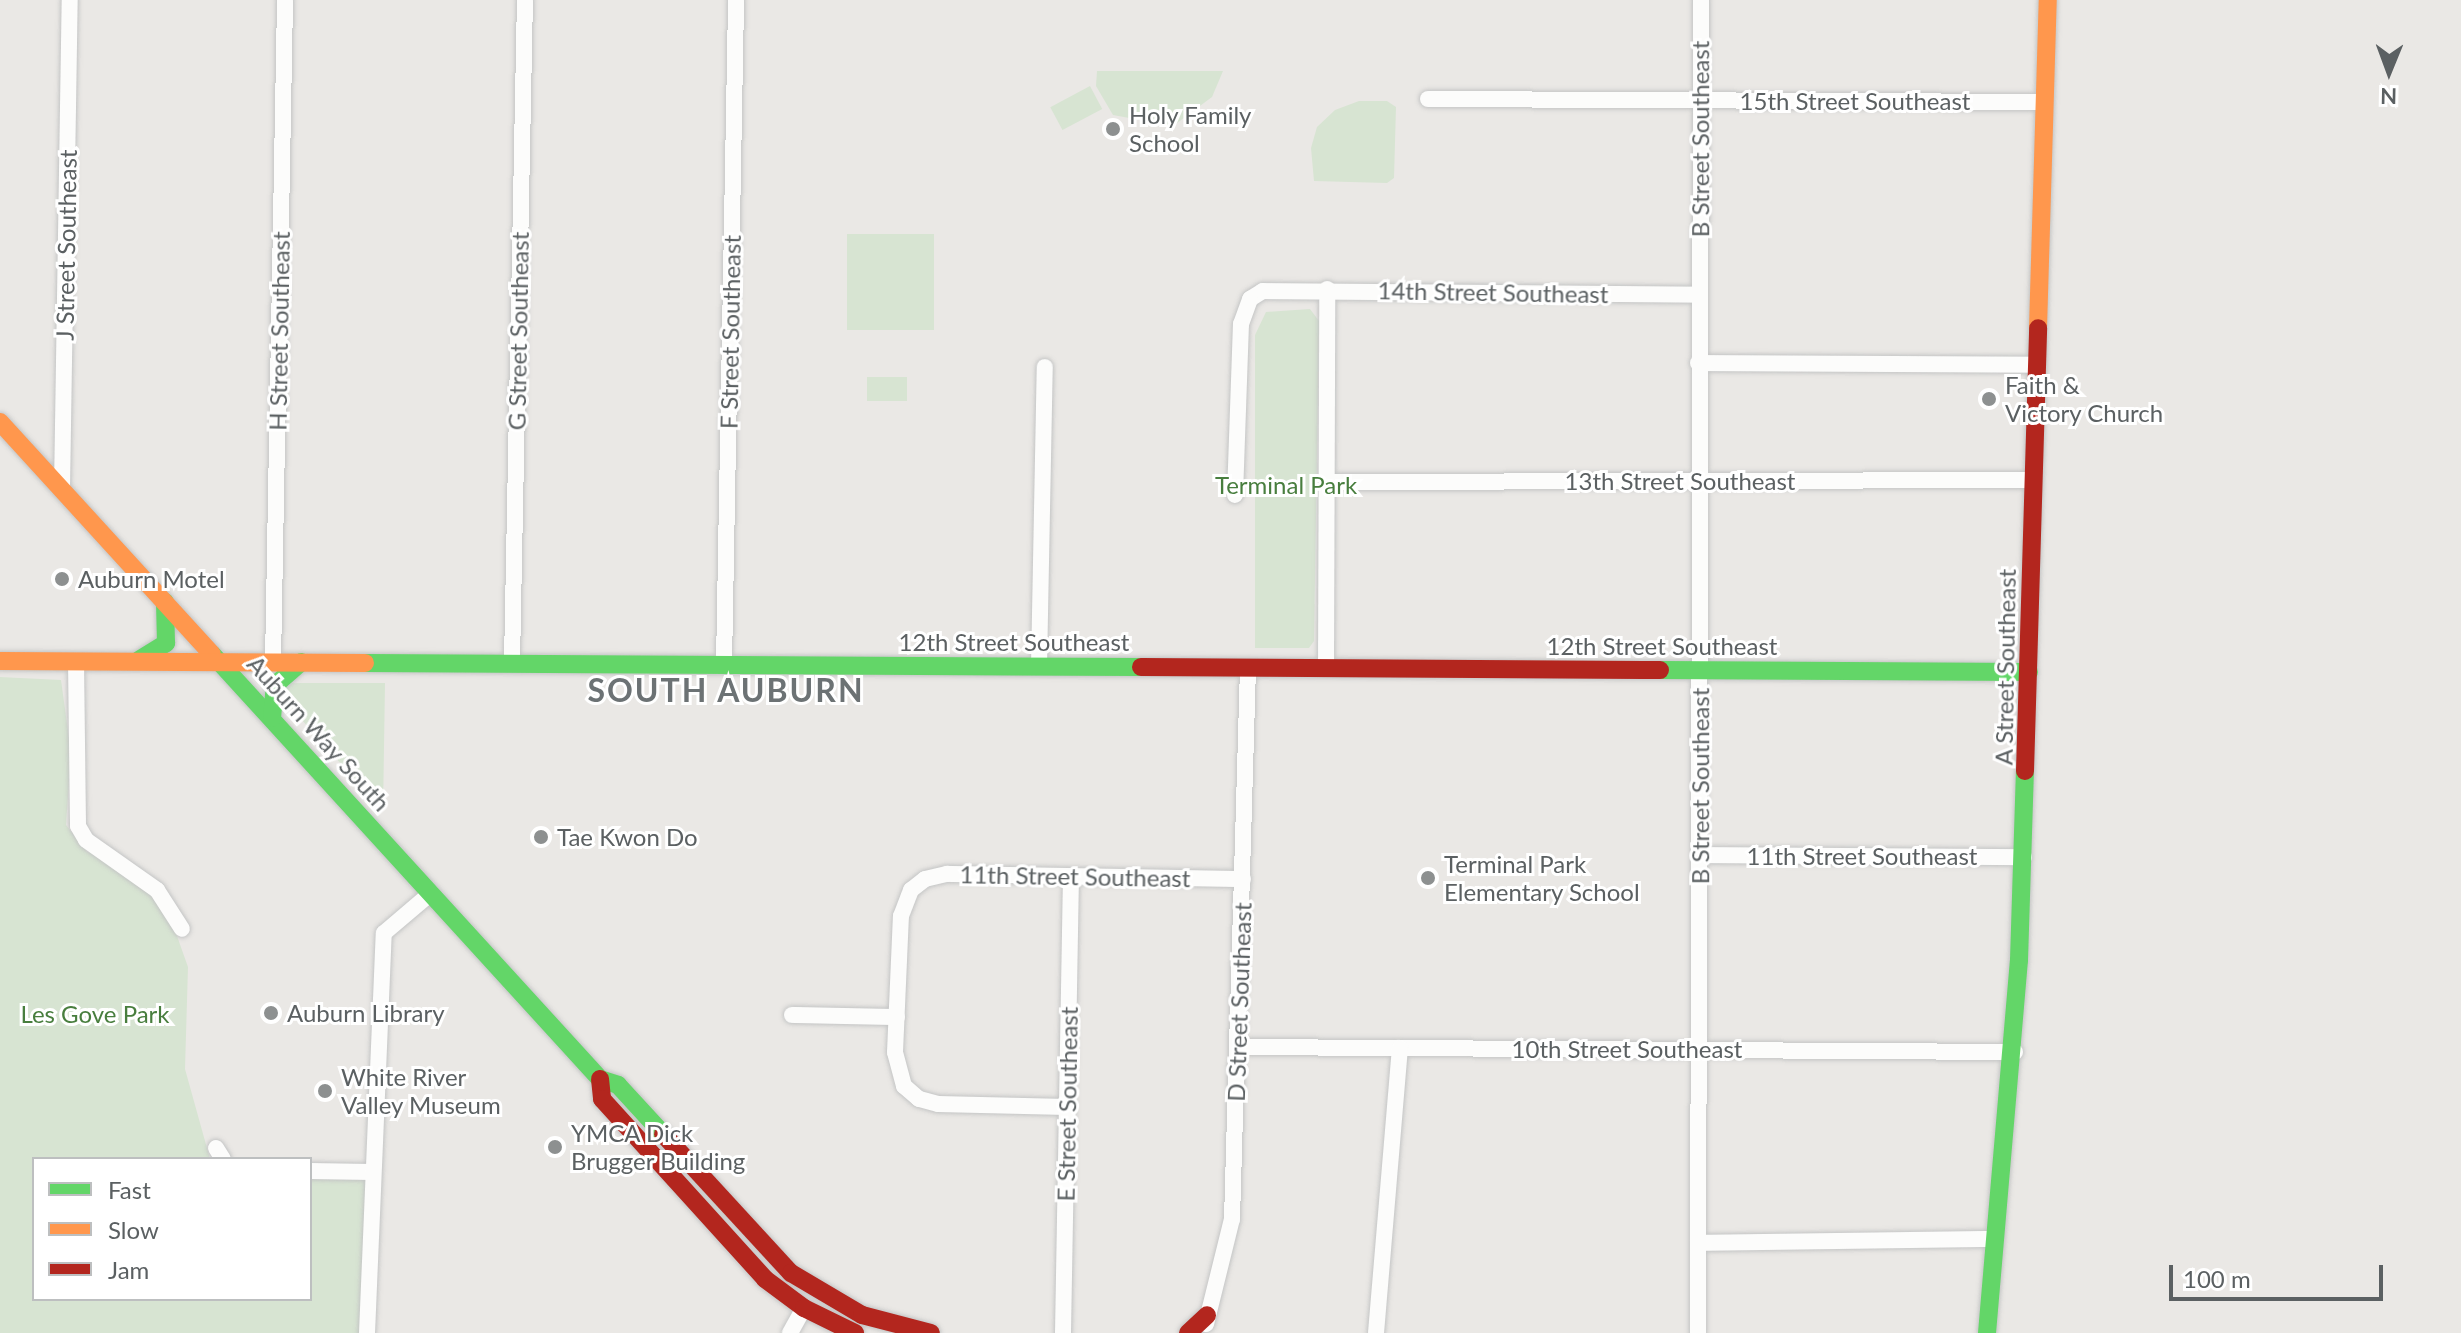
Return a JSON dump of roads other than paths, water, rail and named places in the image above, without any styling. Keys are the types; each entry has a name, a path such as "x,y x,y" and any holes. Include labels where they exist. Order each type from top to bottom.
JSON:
{"main road":[{"name":"A Street Southeast","path":"1987,1333 2015,1052 2024,857 2048,0"},
{"name":"Auburn Way South","path":"0,422 600,1079 618,1085 782,1264 814,1291 875,1320 931,1333"},
{"path":"134,662 166,643 165,602"},
{"name":"12th Street Southeast","path":"0,661 2029,672"},
{"path":"272,718 275,685 301,662"},
{"name":"Auburn Way South","path":"600,1079 602,1099 765,1279 804,1308 855,1333"},
{"path":"804,1308 814,1291"},
{"path":"1188,1333 1205,1324"}],"street":[{"name":"J Street Southeast","path":"62,489 70,0"},
{"name":"H Street Southeast","path":"273,662 285,0"},
{"name":"G Street Southeast","path":"512,662 525,0"},
{"name":"F Street Southeast","path":"724,664 736,0"},
{"name":"B Street Southeast","path":"1698,1333 1701,0"},
{"name":"15th Street Southeast","path":"1428,99 2043,102"},
{"name":"14th Street Southeast","path":"1235,495 1243,315 1256,295 1287,288 1699,295"},
{"path":"1326,667 1327,289"},
{"path":"1698,363 2036,365"},
{"path":"1039,666 1045,367"},
{"name":"13th Street Southeast","path":"1327,482 2033,480"},
{"path":"76,661 78,826 86,840 120,861 157,890 182,929"},
{"name":"D Street Southeast","path":"1205,1324 1230,1236 1239,1047 1248,667"},
{"name":"11th Street Southeast","path":"1701,855 2024,857"},
{"name":"11th Street Southeast","path":"897,1017 901,916 911,890 943,874 1243,879"},
{"name":"E Street Southeast","path":"1063,1333 1071,876"},
{"path":"367,1333 384,933 431,893"},
{"path":"792,1015 897,1017 896,1065 910,1092 938,1104 1067,1107"},
{"name":"10th Street Southeast","path":"1239,1047 2015,1052"},
{"path":"1376,1333 1400,1048"},
{"path":"312,1171 372,1172"},
{"path":"1698,1243 1994,1239"},
{"path":"790,1333 804,1308"}],"place":[{"name":"Holy Family School","path":"1113,129"},
{"name":"Faith & Victory Church","path":"1989,399"},
{"name":"Auburn Motel","path":"62,579"},
{"name":"Tae Kwon Do","path":"541,837"},
{"name":"Terminal Park Elementary School","path":"1428,878"},
{"name":"Auburn Library","path":"271,1013"},
{"name":"White River Valley Museum","path":"325,1091"},
{"name":"YMCA Dick Brugger Building","path":"555,1147"}],"district":[{"name":"SOUTH AUBURN","path":"726,690"}],"park label":[{"name":"Terminal Park","path":"1286,485"},
{"name":"Les Gove Park","path":"95,1014"}]}
